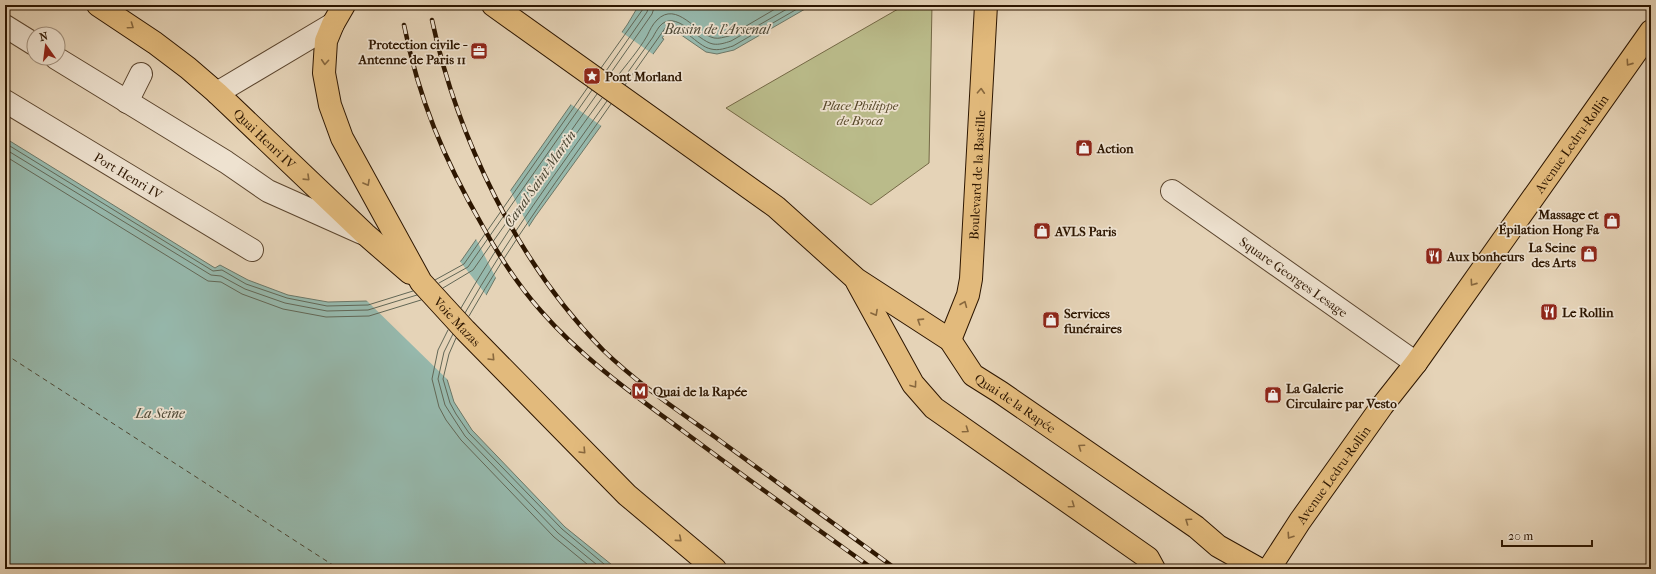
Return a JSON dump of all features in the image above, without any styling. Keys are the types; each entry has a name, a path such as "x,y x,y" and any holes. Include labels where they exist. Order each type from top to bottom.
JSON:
{"main road":[{"name":"Quai Henri IV","path":"98,5 155,43 188,68 217,93 365,234 422,282"},
{"name":"Voie Mazas","path":"344,5 333,24 326,41 324,73 330,105 342,138 422,282 465,330 627,495 715,569"},
{"path":"494,5 776,206 856,279 913,384 934,408 1148,558 1154,569"},
{"name":"Boulevard de la Bastille","path":"950,340 968,295 971,279 986,5"},
{"name":"Avenue Ledru-Rollin","path":"1269,569 1300,521 1382,406 1416,363 1651,31"},
{"name":"Quai de la Rapée","path":"856,279 950,340 973,375 1196,527 1218,546 1259,569"}],"street":[{"path":"217,93 333,24"},
{"path":"5,26 26,39"},
{"path":"66,64 226,162 255,183 365,234"},
{"path":"127,102 141,74"},
{"name":"Port Henri IV","path":"5,101 252,250"},
{"name":"Square Georges Lesage","path":"1172,190 1416,363"}],"green space":[{"name":"Place Philippe de Broca","path":"905,5 932,5 929,163 871,205 726,108"}],"water":[{"name":"La Seine","path":"639,5 812,5 734,50 717,54 706,52 674,30 668,30 662,38 664,39 535,217 496,277 453,355 447,379 454,402 472,430 565,527 617,569 5,569 5,138 215,268 220,265 248,280 288,295 328,302 367,301 413,287 461,261 627,25"}],"pier":[{"path":"620,31 654,55 603,127 569,103"},
{"path":"509,188 530,229 497,280 475,237"},
{"path":"459,260 487,296 455,355 449,379 450,382 365,299 412,285"}],"ferry route":[{"path":"5,354 339,569"}],"railway":[{"path":"432,20 443,64 457,109 495,197 518,239 544,279 572,316 603,350 643,385 896,569"},
{"path":"404,25 417,79 425,104 434,128 456,176 468,201 495,248 524,291 541,311 573,344 627,389 730,466 873,569"}],"place":[{"name":"Protection civile - Antenne de Paris 11","path":"479,51"},
{"name":"Pont Morland","path":"592,76"},
{"name":"Action","path":"1084,148"},
{"name":"Massage et Épilation Hong Fa","path":"1612,221"},
{"name":"AVLS Paris","path":"1042,231"},
{"name":"La Seine des Arts","path":"1589,254"},
{"name":"Aux bonheurs","path":"1434,256"},
{"name":"Le Rollin","path":"1549,312"},
{"name":"Services funéraires","path":"1051,320"},
{"name":"Quai de la Rapée","path":"640,391"},
{"name":"La Galerie Circulaire par Vesto","path":"1273,395"}],"water label":[{"name":"Bassin de l'Arsenal","path":"717,29"},
{"name":"Canal Saint-Martin","path":"540,179"}]}
